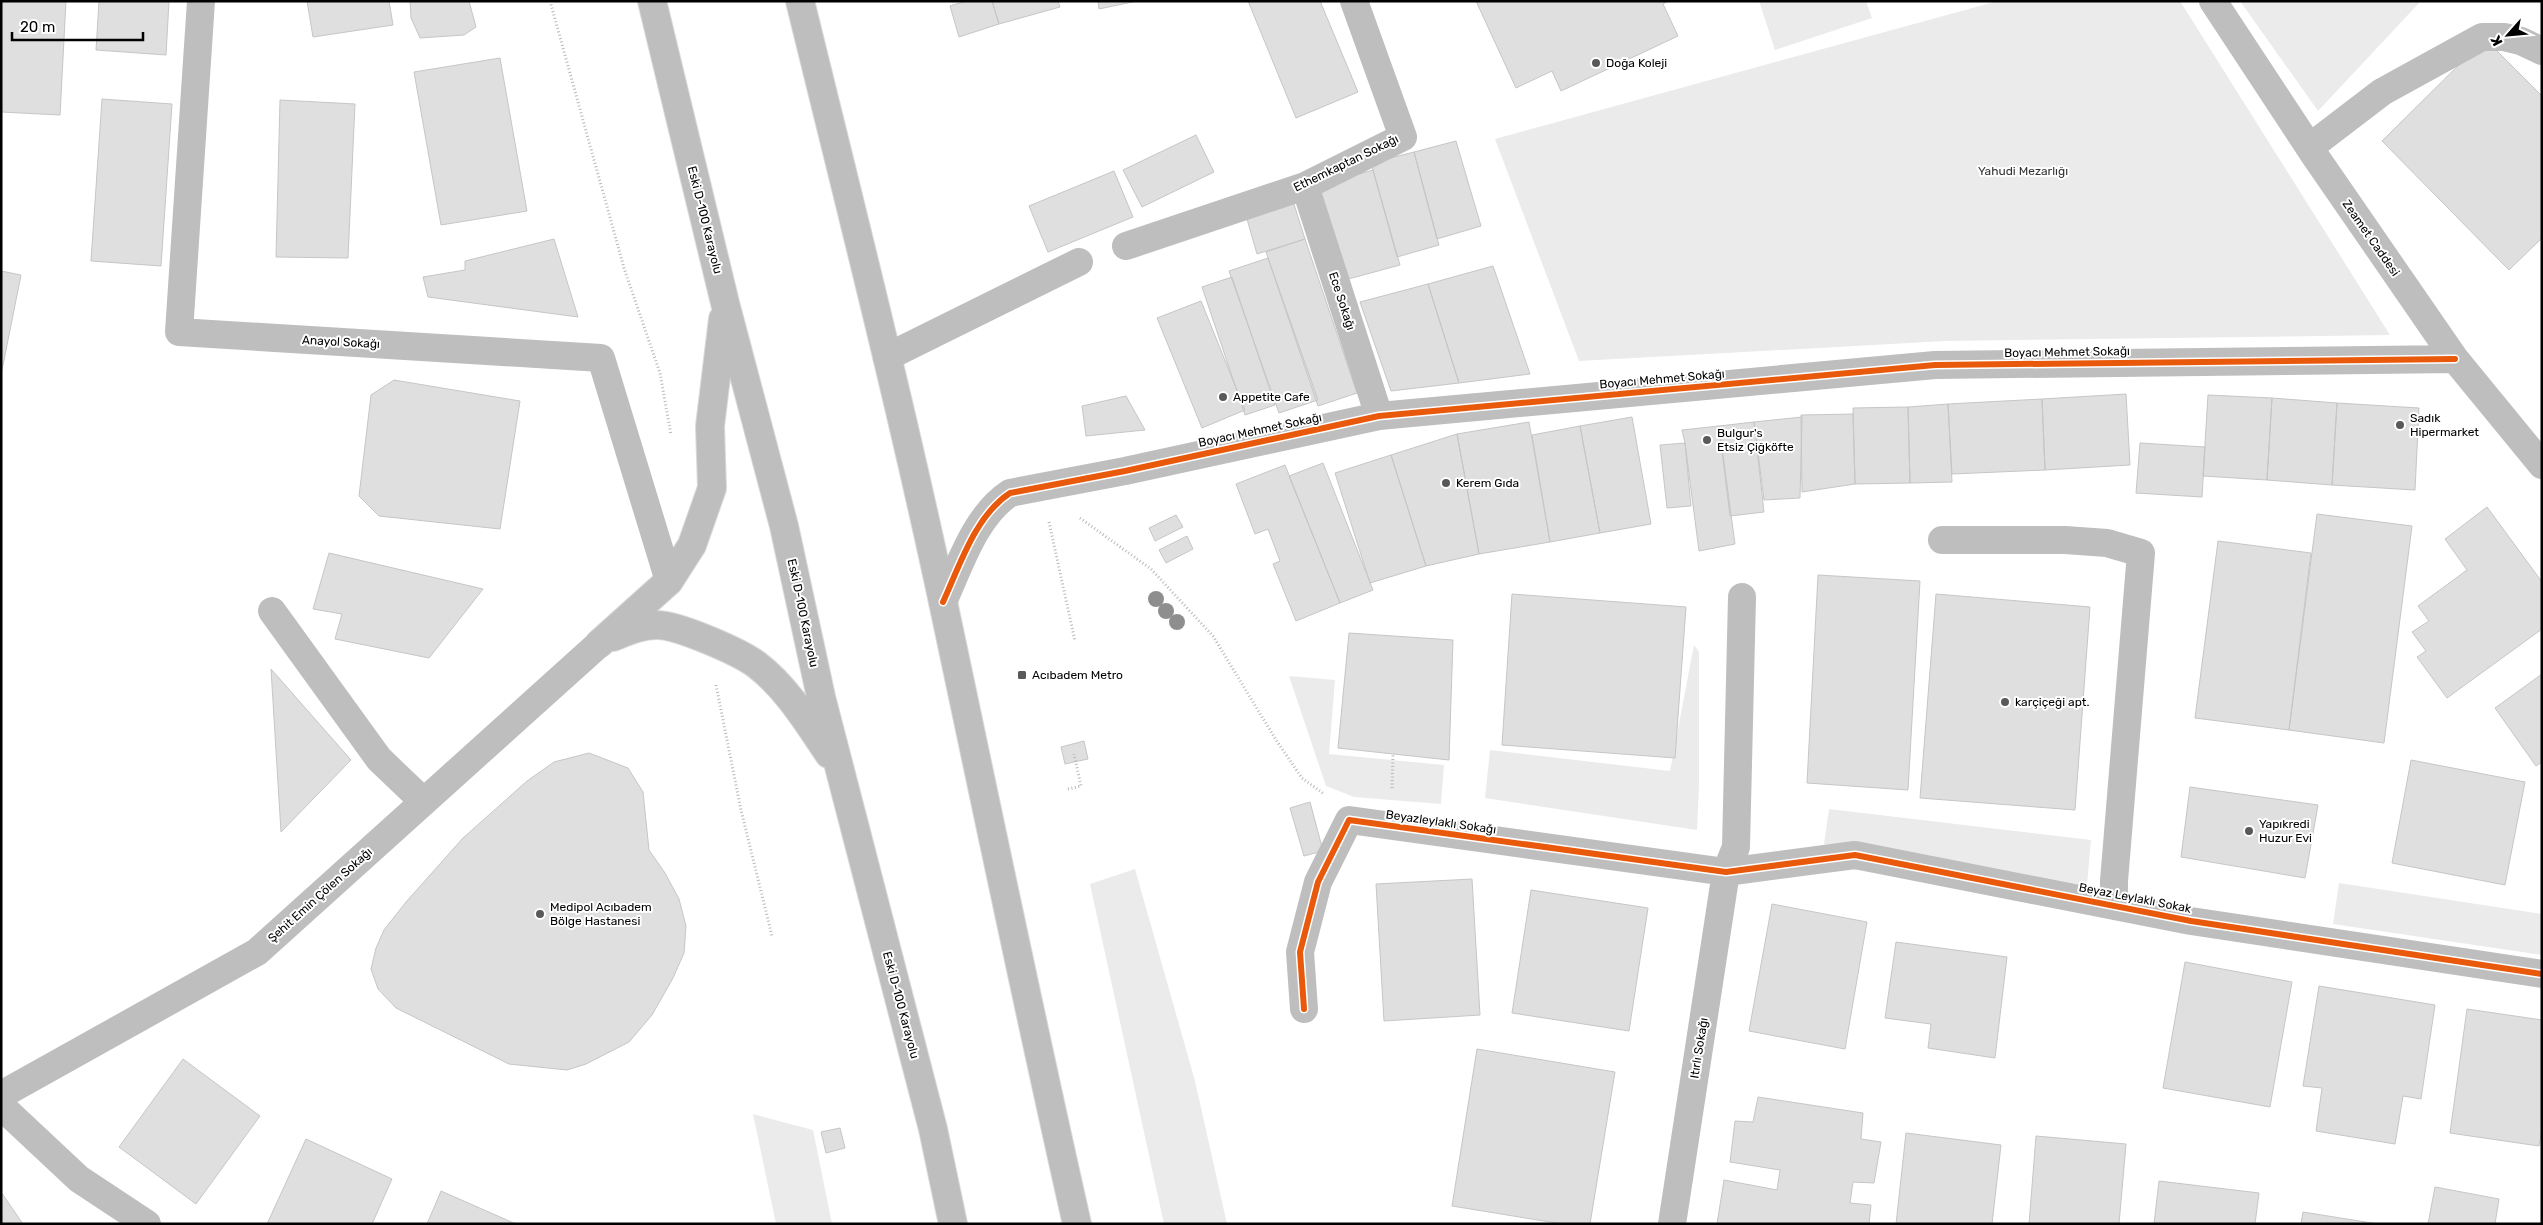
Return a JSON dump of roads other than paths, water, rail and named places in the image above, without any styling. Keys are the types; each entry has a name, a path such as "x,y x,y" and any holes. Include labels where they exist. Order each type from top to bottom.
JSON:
{"main road":[{"name":"Anayol Sokağı","path":"201,1 179,332 601,358 669,582"},
{"name":"Eski D-100 Karayolu","path":"652,1 725,303 784,526 821,697 933,1129 954,1224"},
{"path":"800,1 887,357 943,602 1016,956 1077,1224"},
{"name":"Ethemkaptan Sokağı","path":"1126,246 1305,186 1403,137 1354,1"},
{"name":"Zeamet Caddesi","path":"2213,1 2455,359 2532,440 2542,464"},
{"path":"2310,147 2382,92 2482,37 2504,37 2521,41 2542,51"},
{"name":"Ece Sokağı","path":"1305,186 1379,416"},
{"path":"887,357 1080,262"},
{"name":"Şehit Emin Çölen Sokağı","path":"1,1095 257,952 669,582 692,545 712,488 710,426 725,303"},
{"name":"Boyacı Mehmet Sokağı","path":"943,602 984,520 995,503 1010,493 1125,471 1379,416 1935,364 2455,359"},
{"path":"1942,540 2065,540 2107,543 2141,553 2115,871 2114,905"},
{"name":"Itırlı Sokağı","path":"1672,1224 1726,872 1736,847 1742,597"},
{"path":"272,612 379,759 423,801"},
{"path":"600,642 639,627 659,625 695,636 756,664 781,688 840,770"},
{"name":"Beyazleylaklı Sokağı","path":"1304,1009 1300,952 1318,882 1349,820 1726,872"},
{"name":"Beyaz Leylaklı Sokak","path":"1726,872 1855,855 2191,921 2542,974"},
{"path":"1,1106 79,1179 147,1224"}],"place":[{"name":"Doğa Koleji","path":"1596,63"},
{"name":"Appetite Cafe","path":"1223,397"},
{"name":"Sadık Hipermarket","path":"2400,425"},
{"name":"Bulgur's Etsiz Çiğköfte","path":"1707,440"},
{"name":"Kerem Gıda","path":"1446,483"},
{"name":"Acıbadem Metro","path":"1022,675"},
{"name":"karçiçeği apt.","path":"2005,702"},
{"name":"Yapıkredi Huzur Evi","path":"2249,831"},
{"name":"Medipol Acıbadem Bölge Hastanesi","path":"540,914"}],"park label":[{"name":"Yahudi Mezarlığı","path":"2023,171"}]}
